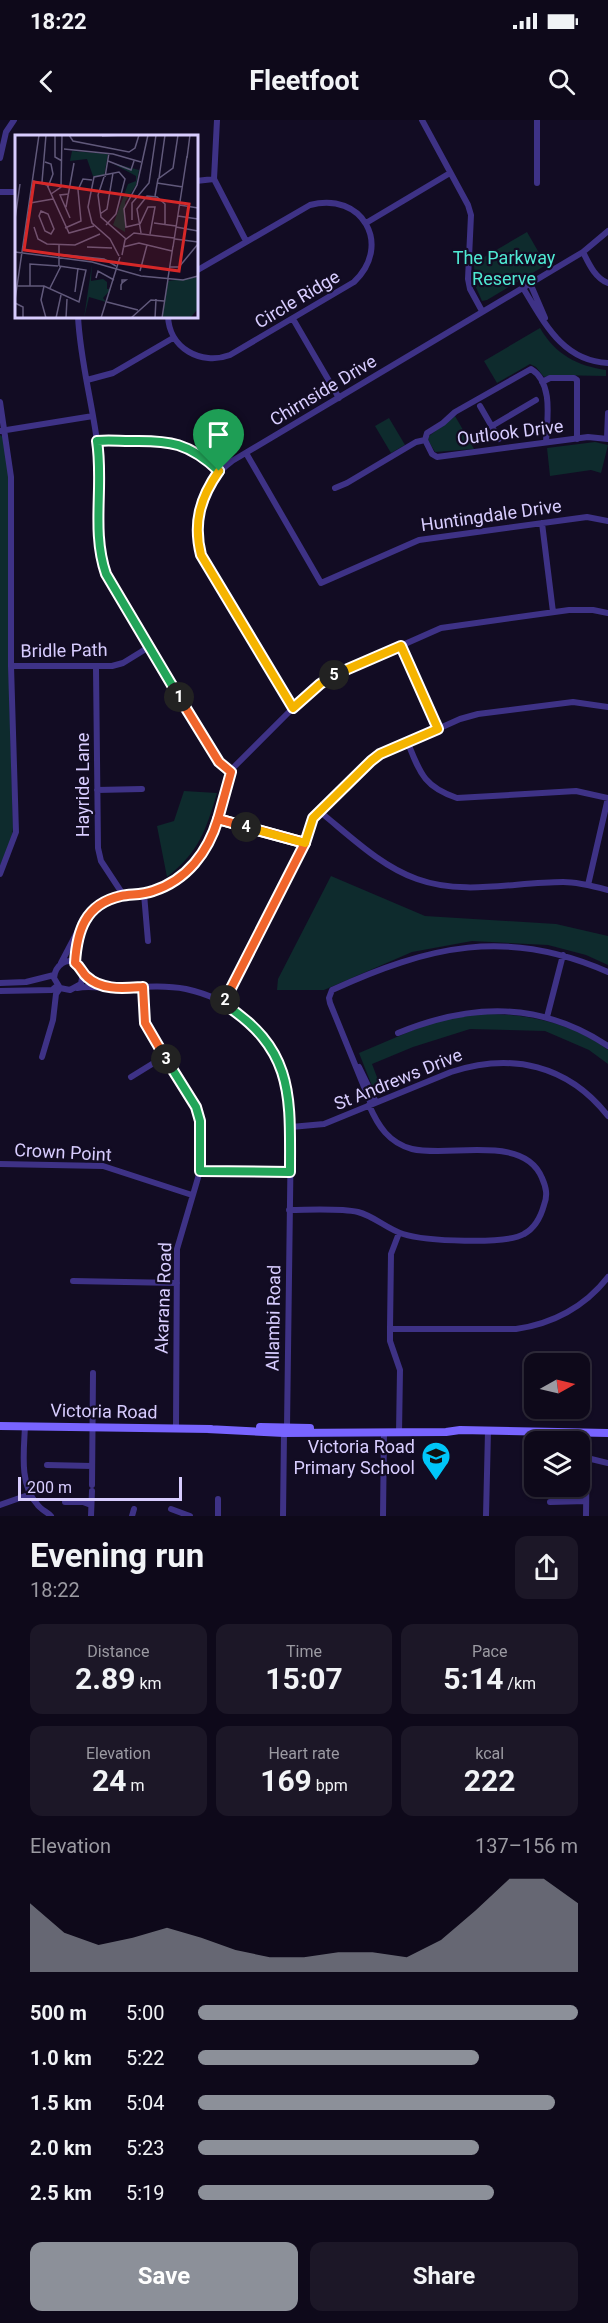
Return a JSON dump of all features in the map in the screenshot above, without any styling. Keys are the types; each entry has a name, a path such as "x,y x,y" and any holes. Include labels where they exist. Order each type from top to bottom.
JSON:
{"main road":[{"name":"Victoria Road","path":"0,1426 524,1434"},
{"name":"Victoria Road","path":"590,1435 608,1433"},
{"name":"Victoria Road","path":"590,1435 608,1437"}],"street":[{"path":"0,158 6,132 14,120"},
{"path":"217,120 214,179 246,241"},
{"path":"422,120 470,210 468,279 470,289 482,311"},
{"path":"537,120 537,183"},
{"path":"198,270 310,205 320,202 339,203 348,207 366,223 450,173"},
{"path":"198,182 214,179"},
{"name":"Circle Ridge","path":"173,338 185,350 198,357 223,358 347,287 360,277 368,264 372,248 366,223"},
{"name":"Chirnside Drive","path":"293,708 201,555 197,540 199,509 204,494 219,471 583,252 608,231"},
{"path":"583,252 596,274 608,283"},
{"path":"530,283 549,330"},
{"path":"523,288 549,330 560,343 576,355 608,363"},
{"path":"78,318 97,441 99,539 102,563 106,574 219,762 231,772"},
{"path":"87,380 113,374 173,338 168,318"},
{"path":"293,319 339,398"},
{"path":"335,488 416,442 425,440 427,433 456,412 528,370 535,371 547,394 546,442"},
{"path":"542,382 550,378 577,380 577,439"},
{"path":"492,426 536,400"},
{"path":"0,402 2,431 11,477 11,666 16,832 0,874"},
{"path":"480,406 499,439"},
{"path":"608,413 608,439"},
{"path":"2,431 93,416"},
{"name":"Outlook Drive","path":"425,440 433,455 437,457 593,437 608,439"},
{"path":"97,441 171,442 199,453 219,471"},
{"name":"Huntingdale Drive","path":"246,453 321,583 419,540 587,517 608,520"},
{"path":"542,522 553,612"},
{"path":"0,983 26,982 54,975 86,918 99,907 107,901 144,894 172,883 189,870 207,846 218,819 231,772 242,758 293,708 328,678 441,628 582,609 608,613"},
{"path":"401,646 438,729"},
{"name":"Bridle Path","path":"11,666 96,668 123,663 149,647"},
{"name":"Hayride Lane","path":"96,668 99,855 104,868 124,896"},
{"path":"224,1004 305,843 313,818 380,754 460,719 478,714 573,702 608,707"},
{"path":"408,743 418,769 428,784 441,793 457,798 576,791 608,798 588,885"},
{"path":"98,790 142,789"},
{"path":"319,811 380,859 402,873 427,883 463,888 562,882 608,890"},
{"path":"218,819 305,843"},
{"path":"144,894 148,941"},
{"path":"75,963 79,931"},
{"path":"289,1210 356,1212 399,1233 424,1239 506,1240 526,1233 541,1214 547,1197 540,1173 532,1162 514,1153 422,1150 399,1143 384,1132 329,998 332,990 411,958 449,949 485,946 521,947 563,956 608,972"},
{"path":"547,1017 563,956"},
{"path":"61,963 68,961 75,963 95,982 116,988"},
{"path":"59,987 67,990 77,988 82,981 83,972"},
{"path":"42,1057 53,1020 59,987 54,975"},
{"path":"0,991 54,990 59,987"},
{"name":"Akarana Road","path":"143,987 145,1023 196,1107 200,1121 200,1171 177,1249 176,1429"},
{"name":"Allambi Road","path":"77,988 161,987 187,990 224,1004 256,1029 274,1054 282,1070 288,1093 291,1127 283,1516"},
{"path":"406,1039 401,1032 428,1021 483,1011 510,1011 547,1017 584,1032 608,1046"},
{"path":"131,1077 165,1056"},
{"name":"St Andrews Drive","path":"291,1127 324,1124 451,1071 470,1065 499,1061 535,1067 572,1082 587,1093 608,1116"},
{"name":"Crown Point","path":"0,1164 104,1166 192,1195"},
{"path":"200,1171 290,1172"},
{"path":"399,1233 391,1254 390,1329 390,1341 400,1370 399,1432"},
{"path":"390,1329 530,1327 551,1320 579,1305 608,1279"},
{"path":"73,1281 177,1283"},
{"path":"91,1516 93,1373"},
{"path":"25,1426 24,1466 27,1486 36,1504 51,1516"},
{"path":"383,1516 384,1432"},
{"path":"486,1516 488,1433"},
{"path":"590,1459 608,1463"},
{"path":"47,1465 92,1466"},
{"path":"0,1504 31,1494"},
{"path":"586,1497 586,1516"},
{"path":"218,1499 218,1516"},
{"path":"550,1502 586,1501"},
{"path":"65,1502 83,1502 91,1505"},
{"path":"171,1509 190,1516"}],"green space":[{"name":"The Parkway Reserve","path":"527,232 546,265 482,301 475,285 474,263"},
{"path":"540,328 560,352 576,362 606,370 606,376 552,375 544,377 536,367 530,364 497,383 484,361"},
{"path":"455,416 474,449 435,452 428,440 429,436"},
{"path":"389,418 405,445 391,453 375,426"},
{"path":"0,435 4,438 8,466 8,645 13,827 12,839 0,866"},
{"path":"595,442 608,445 601,473 591,470 550,476 547,448"},
{"path":"184,791 217,793 200,840 187,859 167,877 157,826 174,821"},
{"path":"331,876 425,916 556,924 608,936 608,965 586,955 548,945 472,941 412,952 324,990 277,990 278,979"},
{"path":"479,1014 530,1018 579,1032 608,1050 608,1064 589,1050 545,1031 470,1029 413,1047 372,1064 383,1093 376,1096 359,1053 425,1025"}],"place":[{"name":"Victoria Road Primary School","path":"436,1482"}],"route":[{"path":"219,471 199,453 171,442 97,441 100,551 106,574 149,647 219,762 225,770 231,772 218,819 305,843 224,1004 256,1029 266,1041 282,1070 290,1101 290,1172 200,1171 200,1121 196,1107 147,1028 144,1018 143,987 116,988 95,982 88,978 75,963 79,931 83,921 107,901 144,894 172,883 202,855 212,837 218,819 261,831 305,843 313,818 371,761 380,754 438,729 401,646 328,678 293,708 201,555 197,540 199,509 204,494 219,471"}]}
